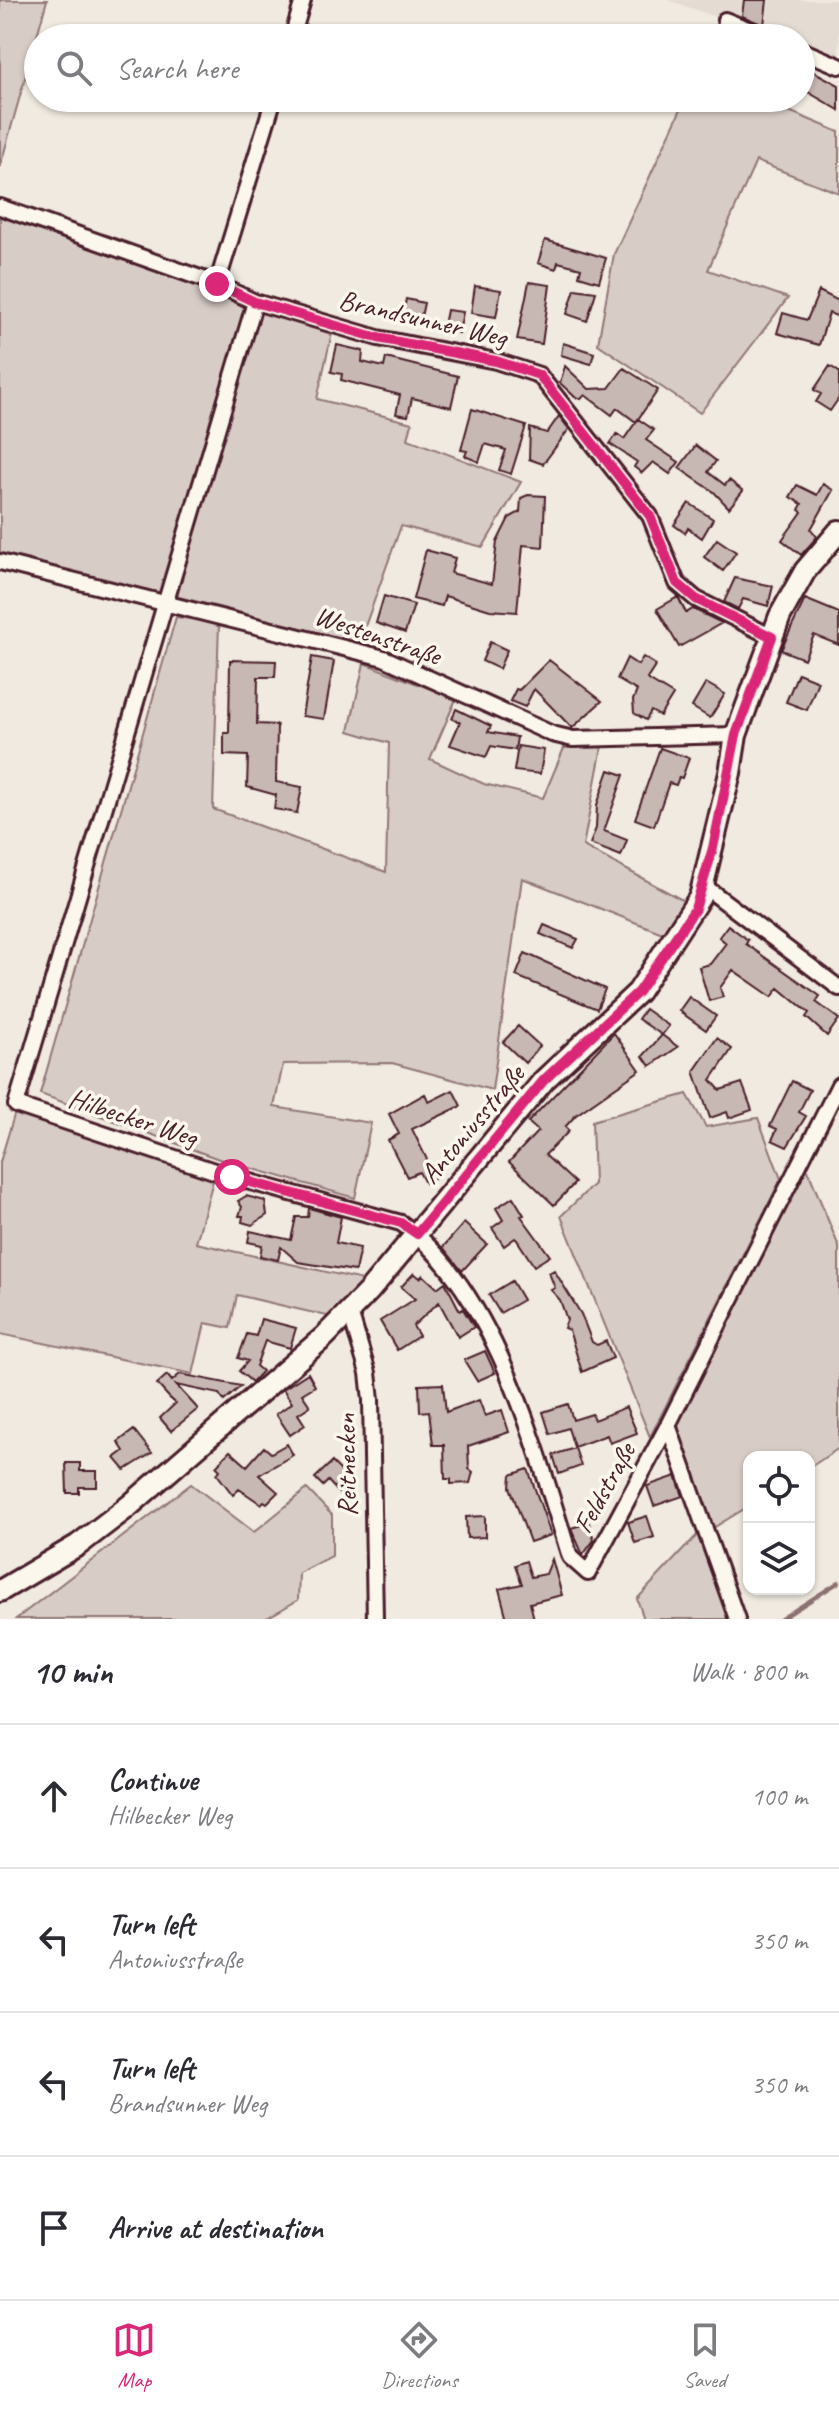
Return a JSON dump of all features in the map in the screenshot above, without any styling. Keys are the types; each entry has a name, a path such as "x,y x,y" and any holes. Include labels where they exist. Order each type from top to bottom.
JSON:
{"street":[{"path":"296,24 303,0"},
{"path":"725,20 735,24"},
{"path":"815,56 839,66"},
{"path":"217,284 270,112"},
{"name":"Brandsunner Weg","path":"0,207 217,284 255,302 378,338 496,361 539,375 650,516 677,583 696,599 772,637"},
{"path":"165,602 255,302"},
{"name":"Antoniusstraße","path":"0,1591 78,1545 129,1506 350,1312 544,1080 638,992 695,909 704,886 736,735 772,637 805,571 839,531"},
{"name":"Westenstraße","path":"0,562 384,658 552,734 573,739 736,735"},
{"name":"Hilbecker Weg","path":"165,602 16,1105 232,1177 401,1223 417,1234"},
{"path":"704,886 839,988"},
{"name":"Feldstraße","path":"417,1234 474,1303 498,1350 570,1557 588,1573 668,1425 839,1085"},
{"name":"Reitnecken","path":"350,1312 371,1400 375,1619"},
{"path":"668,1425 737,1619"}],"shaded area":[{"path":"0,0 47,0 40,24 24,24 24,82 0,167"},
{"path":"668,0 839,0 839,64 815,54 815,24 736,24"},
{"path":"680,112 791,112 839,132 839,193 756,161 708,270 788,298 700,413 598,344 614,254"},
{"path":"0,209 215,287 247,303 249,314 164,599 0,560"},
{"path":"269,309 333,328 317,399 412,423 408,439 521,482 483,547 401,526 359,643 175,596 255,316"},
{"path":"176,617 219,623 213,809 386,872 389,743 349,731 364,663 456,699 430,759 484,784 543,798 564,748 602,747 583,846 684,901 665,934 522,878 492,1090 392,1063 283,1064 274,1107 371,1123 355,1198 219,1159 40,1094"},
{"path":"687,1094 706,1127 758,1118 781,1179 650,1437 561,1216 594,1184 592,1121"},
{"path":"15,1112 214,1177 196,1243 363,1280 331,1317 237,1295 230,1328 205,1323 193,1374 0,1334 0,1162"},
{"path":"805,1163 839,1247 839,1448 815,1464 815,1451 743,1451 743,1510 713,1528 677,1435 681,1413"},
{"path":"191,1484 254,1532 307,1489 332,1515 332,1556 299,1573 298,1600 265,1619 16,1619"},
{"path":"701,1531 732,1619 644,1619 637,1599"}],"building":[{"path":"744,0 767,0 764,24 742,16"},
{"path":"815,72 839,85 839,110 815,96"},
{"path":"545,240 606,258 599,282 579,276 581,268 558,262 556,269 538,263"},
{"path":"529,282 550,285 542,344 517,340"},
{"path":"475,286 501,290 496,317 471,313"},
{"path":"575,289 596,292 587,321 567,314"},
{"path":"819,291 839,301 839,317 829,313 819,345 777,333 783,313 807,320"},
{"path":"406,299 424,303 419,326 401,322"},
{"path":"447,310 463,312 459,333 443,330"},
{"path":"563,343 594,353 591,364 561,355"},
{"path":"337,345 363,351 362,362 384,367 386,358 458,376 451,407 412,398 408,416 396,414 400,395 341,380 342,374 331,372"},
{"path":"565,366 589,389 609,388 624,368 658,390 636,422 617,408 612,415 585,395 581,399 575,397 560,383"},
{"path":"830,366 839,372 839,398 830,411 816,402 821,394 814,390"},
{"path":"472,409 526,426 511,474 499,470 506,450 485,444 479,462 465,456 467,451 461,450"},
{"path":"559,416 569,429 543,464 529,459 530,428 547,433"},
{"path":"638,419 654,430 646,440 679,462 670,474 653,462 642,473 634,467 637,462 610,444 617,434 624,439"},
{"path":"696,445 716,461 708,472 725,485 729,480 743,491 729,508 714,492 679,468"},
{"path":"823,484 833,490 811,529 817,537 801,555 782,540 802,512 799,510 802,504 790,497 797,485 817,495"},
{"path":"528,495 545,496 543,547 523,545 517,612 490,610 445,596 442,606 413,599 426,550 455,558 451,573 492,584 497,542 509,518 520,512 521,498"},
{"path":"689,503 713,519 702,538 688,528 685,533 674,525"},
{"path":"717,539 736,552 723,571 704,557"},
{"path":"735,578 773,586 768,606 743,599 738,609 724,602"},
{"path":"384,596 414,605 405,633 376,623"},
{"path":"678,597 686,613 693,609 722,623 679,647 657,609"},
{"path":"805,599 839,613 839,645 814,635 804,659 781,650"},
{"path":"490,642 507,650 499,669 482,661"},
{"path":"312,657 334,661 324,719 302,716"},
{"path":"643,657 656,665 647,679 673,695 660,716 651,711 646,720 634,713 633,700 637,691 617,679 627,658 638,665"},
{"path":"230,660 276,661 275,677 258,677 257,724 277,725 276,782 302,787 297,813 274,809 276,795 247,787 248,756 224,755 224,733 229,733"},
{"path":"549,660 602,701 572,728 534,689 525,707 510,701 516,689 519,690"},
{"path":"798,673 818,681 807,710 786,702"},
{"path":"706,683 725,694 710,718 692,707"},
{"path":"456,709 491,726 488,732 517,737 515,750 491,746 486,757 450,745 460,722 452,719"},
{"path":"518,746 544,750 540,774 514,771"},
{"path":"660,748 689,758 682,778 679,777 676,785 669,783 654,826 635,819"},
{"path":"609,770 624,775 604,831 627,840 621,856 590,844 596,828 597,805"},
{"path":"544,925 578,939 573,948 540,934"},
{"path":"728,925 748,940 746,944 820,996 816,1002 839,1019 827,1036 806,1017 809,1013 779,988 772,997 733,970 720,988 723,997 709,1001 699,967 710,964 726,943 719,937"},
{"path":"525,953 605,989 597,1009 516,976"},
{"path":"689,997 716,1016 706,1030 679,1011"},
{"path":"645,1009 669,1026 662,1035 638,1019"},
{"path":"518,1026 540,1046 525,1063 503,1042"},
{"path":"614,1033 640,1070 576,1115 565,1127 569,1131 545,1155 575,1183 554,1205 509,1162 538,1131 528,1122"},
{"path":"662,1035 678,1047 650,1066 643,1056"},
{"path":"717,1038 732,1049 711,1080 720,1090 742,1083 752,1110 729,1118 727,1112 710,1118 694,1071"},
{"path":"792,1081 810,1090 799,1112 806,1116 787,1147 772,1140 777,1129 770,1126"},
{"path":"453,1090 461,1106 412,1129 436,1178 425,1183 419,1172 407,1177 388,1140 399,1134 389,1114 425,1094 429,1102"},
{"path":"246,1196 265,1201 267,1215 252,1225 242,1222 243,1216 239,1216 242,1207 238,1201"},
{"path":"513,1197 524,1215 521,1216 550,1256 534,1266 515,1238 504,1246 492,1228 503,1220 496,1208"},
{"path":"309,1208 341,1217 336,1243 360,1248 355,1271 298,1262 281,1247 278,1260 260,1256 262,1245 248,1242 250,1231 291,1240 296,1217 308,1217"},
{"path":"464,1223 487,1244 462,1271 443,1247"},
{"path":"554,1270 581,1314 592,1342 597,1345 606,1341 613,1358 582,1372 569,1330 564,1328 567,1320 560,1300 551,1290 555,1288 549,1273"},
{"path":"414,1273 420,1278 423,1275 437,1288 445,1282 460,1311 463,1309 474,1327 458,1337 439,1302 413,1326 419,1336 397,1350 380,1321 415,1299 401,1287"},
{"path":"512,1281 523,1300 500,1313 489,1295"},
{"path":"261,1319 296,1328 290,1348 265,1341 256,1366 262,1371 252,1382 239,1371 248,1361 238,1358 247,1334 256,1336"},
{"path":"485,1351 495,1373 477,1381 464,1360"},
{"path":"308,1373 315,1386 302,1394 310,1406 298,1414 305,1425 290,1435 276,1414 292,1403 283,1389"},
{"path":"180,1374 241,1386 224,1401 219,1394 176,1385 198,1409 171,1431 160,1418 175,1404 157,1384 167,1375 172,1381"},
{"path":"443,1384 446,1412 479,1400 485,1416 502,1410 509,1432 468,1446 469,1469 473,1472 470,1483 451,1484 451,1479 445,1479 444,1445 433,1445 429,1411 420,1412 419,1385"},
{"path":"568,1404 573,1420 592,1414 594,1420 626,1407 637,1433 610,1443 607,1435 574,1447 568,1428 550,1434 543,1412"},
{"path":"134,1430 152,1453 125,1470 115,1458 124,1451 118,1442"},
{"path":"287,1444 293,1455 259,1475 278,1492 267,1503 264,1501 261,1504 239,1489 233,1495 217,1474 220,1470 216,1466 230,1451 247,1466 264,1447 271,1453"},
{"path":"575,1448 581,1466 559,1474 553,1455"},
{"path":"332,1462 352,1482 339,1493 328,1481 323,1486 315,1478"},
{"path":"66,1463 80,1463 80,1471 97,1471 97,1487 79,1487 79,1493 67,1493"},
{"path":"528,1469 551,1535 530,1542 510,1487 511,1475"},
{"path":"676,1476 683,1496 654,1506 647,1486"},
{"path":"485,1516 485,1537 467,1538 466,1517"},
{"path":"647,1516 654,1537 635,1543 628,1522"},
{"path":"589,1523 594,1540 583,1555 571,1528"},
{"path":"552,1559 562,1595 530,1603 534,1619 507,1619 499,1589 522,1584 515,1565 526,1561 531,1577 546,1574"}],"waterway":[{"path":"781,1619 839,1582"}],"route":[{"path":"217,284 255,302 378,338 496,361 539,375 650,516 677,583 696,599 772,637 736,735 713,848 695,909 638,992 544,1080 417,1234 401,1223 232,1177"}]}
